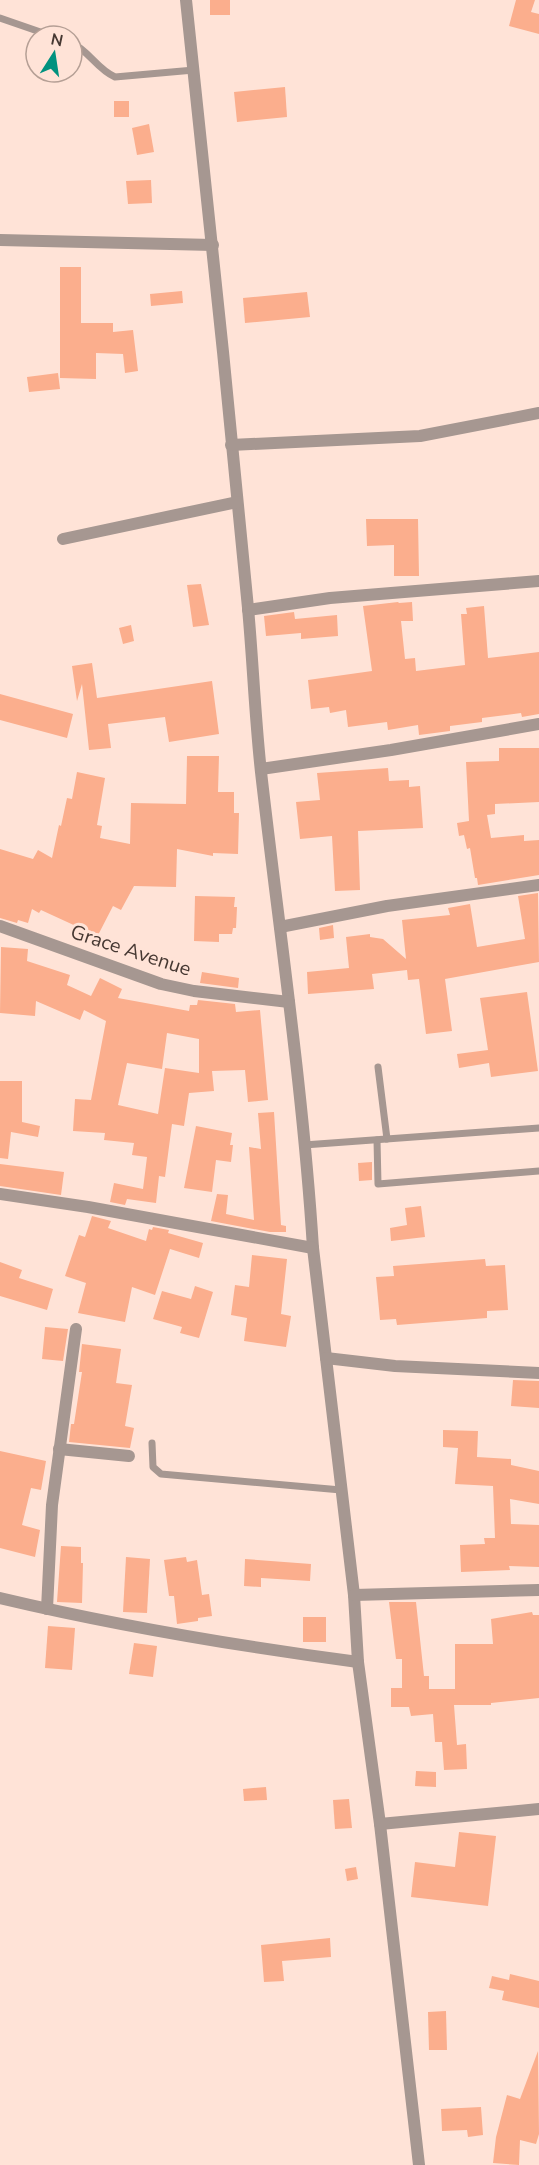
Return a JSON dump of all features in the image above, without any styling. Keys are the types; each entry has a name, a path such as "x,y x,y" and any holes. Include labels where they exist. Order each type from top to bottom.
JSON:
{"street":[{"path":"186,0 213,245 261,769 289,1002 313,1248 354,1595 358,1662 380,1824 419,2165"},
{"path":"0,240 213,245"},
{"path":"231,445 420,436 539,413"},
{"path":"63,539 237,502"},
{"path":"248,610 330,598 539,581"},
{"path":"261,769 391,750 539,724"},
{"path":"280,927 387,906 539,885"},
{"name":"Grace Avenue","path":"0,926 161,984 194,991 289,1002"},
{"path":"0,1194 88,1207 313,1248"},
{"path":"47,1609 52,1505 76,1329"},
{"path":"326,1358 395,1366 539,1373"},
{"path":"59,1449 129,1456"},
{"path":"354,1595 539,1590"},
{"path":"0,1598 239,1646 358,1662"},
{"path":"380,1824 539,1809"}],"lane":[{"path":"0,18 24,26"},
{"path":"84,50 106,73 115,77 194,70"},
{"path":"378,1067 387,1139"},
{"path":"304,1145 539,1128"},
{"path":"376,1140 378,1184 539,1171"},
{"path":"152,1443 153,1467 161,1474 342,1490"}],"building":[{"path":"210,0 230,0 230,15 210,15"},
{"path":"516,0 535,0 531,12 539,14 539,34 509,26"},
{"path":"285,87 287,117 237,122 234,92"},
{"path":"114,101 129,101 129,117 114,117"},
{"path":"149,124 154,152 137,155 132,128"},
{"path":"151,180 152,203 128,204 126,181"},
{"path":"60,267 81,267 81,323 113,323 113,332 133,330 138,371 125,373 123,354 96,353 96,379 60,378"},
{"path":"182,291 183,303 151,306 150,294"},
{"path":"307,292 310,317 245,323 243,298"},
{"path":"58,373 60,389 29,392 27,377"},
{"path":"366,519 418,519 419,576 394,576 394,545 367,546"},
{"path":"201,584 209,625 193,627 187,585"},
{"path":"412,602 413,621 401,621 405,659 415,658 416,671 465,665 461,614 467,614 466,608 484,606 488,658 539,652 539,714 522,717 521,713 482,718 482,722 450,726 450,731 419,735 418,725 388,730 387,722 348,727 346,710 330,713 329,707 311,709 308,680 372,671 363,606"},
{"path":"294,612 295,619 337,615 338,636 301,639 301,633 266,636 264,616"},
{"path":"131,625 134,641 123,644 119,628"},
{"path":"92,663 97,698 212,681 219,734 169,742 165,717 108,724 111,748 89,750 82,684 77,701 72,666"},
{"path":"0,694 73,714 67,738 0,720"},
{"path":"499,748 539,748 539,802 495,804 495,814 487,815 491,838 524,835 524,841 539,840 539,875 478,885 470,848 467,849 464,835 459,836 457,823 469,821 466,762 499,761"},
{"path":"187,756 219,756 218,792 234,792 234,813 239,813 238,854 213,853 213,856 177,849 176,887 134,886 121,910 113,906 96,939 77,929 78,927 41,910 39,913 32,909 28,923 18,920 17,923 0,918 0,849 33,859 38,850 52,858 67,798 72,799 77,772 105,778 97,825 102,826 100,838 130,844 131,803 186,804"},
{"path":"388,768 389,781 409,780 409,787 420,786 423,828 358,831 360,890 335,891 332,836 300,839 296,802 320,800 317,773"},
{"path":"538,893 539,962 445,979 452,1031 426,1034 419,979 408,980 407,970 372,974 374,989 308,994 307,972 349,968 346,937 370,934 370,937 383,939 406,959 402,920 450,915 448,908 470,904 477,947 525,939 518,896"},
{"path":"195,896 235,897 236,928 233,928 232,934 219,934 219,942 194,941"},
{"path":"333,925 334,938 320,940 319,928"},
{"path":"1,947 28,949 27,961 70,975 67,985 91,996 100,978 122,989 118,998 189,1011 190,1005 197,1005 198,1000 235,1004 236,1012 260,1010 268,1100 248,1102 245,1070 212,1071 214,1091 189,1093 184,1126 172,1124 165,1177 159,1176 156,1203 127,1199 125,1205 110,1202 114,1183 143,1189 147,1157 132,1155 134,1143 104,1140 105,1133 73,1131 75,1099 91,1100 106,1021 84,1010 80,1020 36,1001 35,1016 0,1013","holes":["167,1033 199,1039 199,1073 165,1068 158,1114 118,1105 127,1063 162,1069"]},
{"path":"202,972 239,978 238,988 200,983"},
{"path":"527,992 538,1071 491,1077 489,1063 459,1068 457,1054 488,1050 480,998"},
{"path":"0,1081 22,1081 22,1122 40,1126 38,1137 11,1132 8,1159 0,1158"},
{"path":"274,1112 281,1225 286,1226 286,1232 270,1232 211,1221 217,1194 228,1195 226,1214 254,1220 249,1147 261,1149 258,1113"},
{"path":"196,1126 232,1133 231,1162 216,1160 212,1192 184,1188"},
{"path":"372,1162 372,1180 359,1181 358,1163"},
{"path":"0,1164 64,1172 61,1195 0,1186"},
{"path":"421,1206 425,1237 391,1241 390,1228 407,1225 405,1208"},
{"path":"92,1216 111,1221 108,1228 146,1241 149,1229 152,1230 153,1227 169,1230 168,1233 203,1243 199,1258 170,1249 155,1295 132,1287 125,1322 78,1313 86,1283 65,1276 79,1235 85,1237"},
{"path":"252,1255 287,1259 281,1314 291,1316 286,1347 244,1341 247,1318 231,1315 235,1285 249,1287"},
{"path":"485,1259 486,1266 505,1265 508,1310 487,1311 487,1318 397,1325 396,1319 380,1320 376,1277 394,1276 393,1266"},
{"path":"0,1262 22,1270 19,1278 53,1289 47,1310 0,1296"},
{"path":"195,1286 213,1292 199,1338 180,1333 182,1327 153,1319 162,1291 191,1299"},
{"path":"45,1327 68,1329 63,1361 42,1359"},
{"path":"82,1344 121,1349 116,1383 132,1385 125,1426 134,1428 130,1448 69,1442 82,1372 79,1372"},
{"path":"513,1380 539,1381 539,1408 511,1406"},
{"path":"443,1430 478,1431 477,1457 511,1459 511,1465 539,1471 539,1504 510,1499 511,1524 539,1525 539,1567 509,1566 510,1570 461,1572 460,1545 485,1544 484,1538 495,1538 493,1486 455,1484 458,1448 443,1447"},
{"path":"0,1451 46,1461 41,1490 31,1488 22,1525 40,1530 35,1557 0,1548"},
{"path":"61,1546 81,1547 82,1603 57,1602"},
{"path":"126,1557 150,1559 147,1613 123,1612"},
{"path":"186,1557 187,1562 197,1560 202,1595 209,1594 212,1616 177,1624 174,1596 169,1596 164,1560"},
{"path":"245,1559 311,1564 310,1581 261,1578 261,1587 244,1586"},
{"path":"389,1602 416,1602 424,1676 429,1676 429,1689 455,1689 455,1644 493,1644 491,1619 532,1612 533,1615 539,1615 539,1698 491,1703 491,1705 454,1705 457,1745 466,1744 467,1769 444,1770 442,1742 435,1742 433,1714 411,1716 409,1707 391,1707 391,1688 402,1688 402,1659 396,1659"},
{"path":"303,1617 326,1617 326,1642 303,1642"},
{"path":"48,1626 75,1628 72,1670 45,1668"},
{"path":"134,1643 157,1646 153,1677 129,1674"},
{"path":"416,1771 436,1772 436,1787 415,1786"},
{"path":"266,1787 267,1800 244,1801 243,1789"},
{"path":"349,1799 352,1828 335,1829 333,1800"},
{"path":"459,1832 496,1836 488,1906 411,1897 415,1862 455,1867"},
{"path":"356,1867 358,1879 347,1881 345,1869"},
{"path":"330,1938 331,1957 282,1961 284,1981 264,1982 261,1945"},
{"path":"510,1974 539,1981 539,2008 502,2000 504,1991 489,1988 492,1976 509,1980"},
{"path":"446,2011 447,2050 429,2050 428,2012"},
{"path":"538,2051 539,2134 536,2144 520,2140 519,2165 493,2163 496,2137 507,2095 520,2099"},
{"path":"481,2107 483,2135 468,2137 467,2130 442,2131 441,2109"}]}
